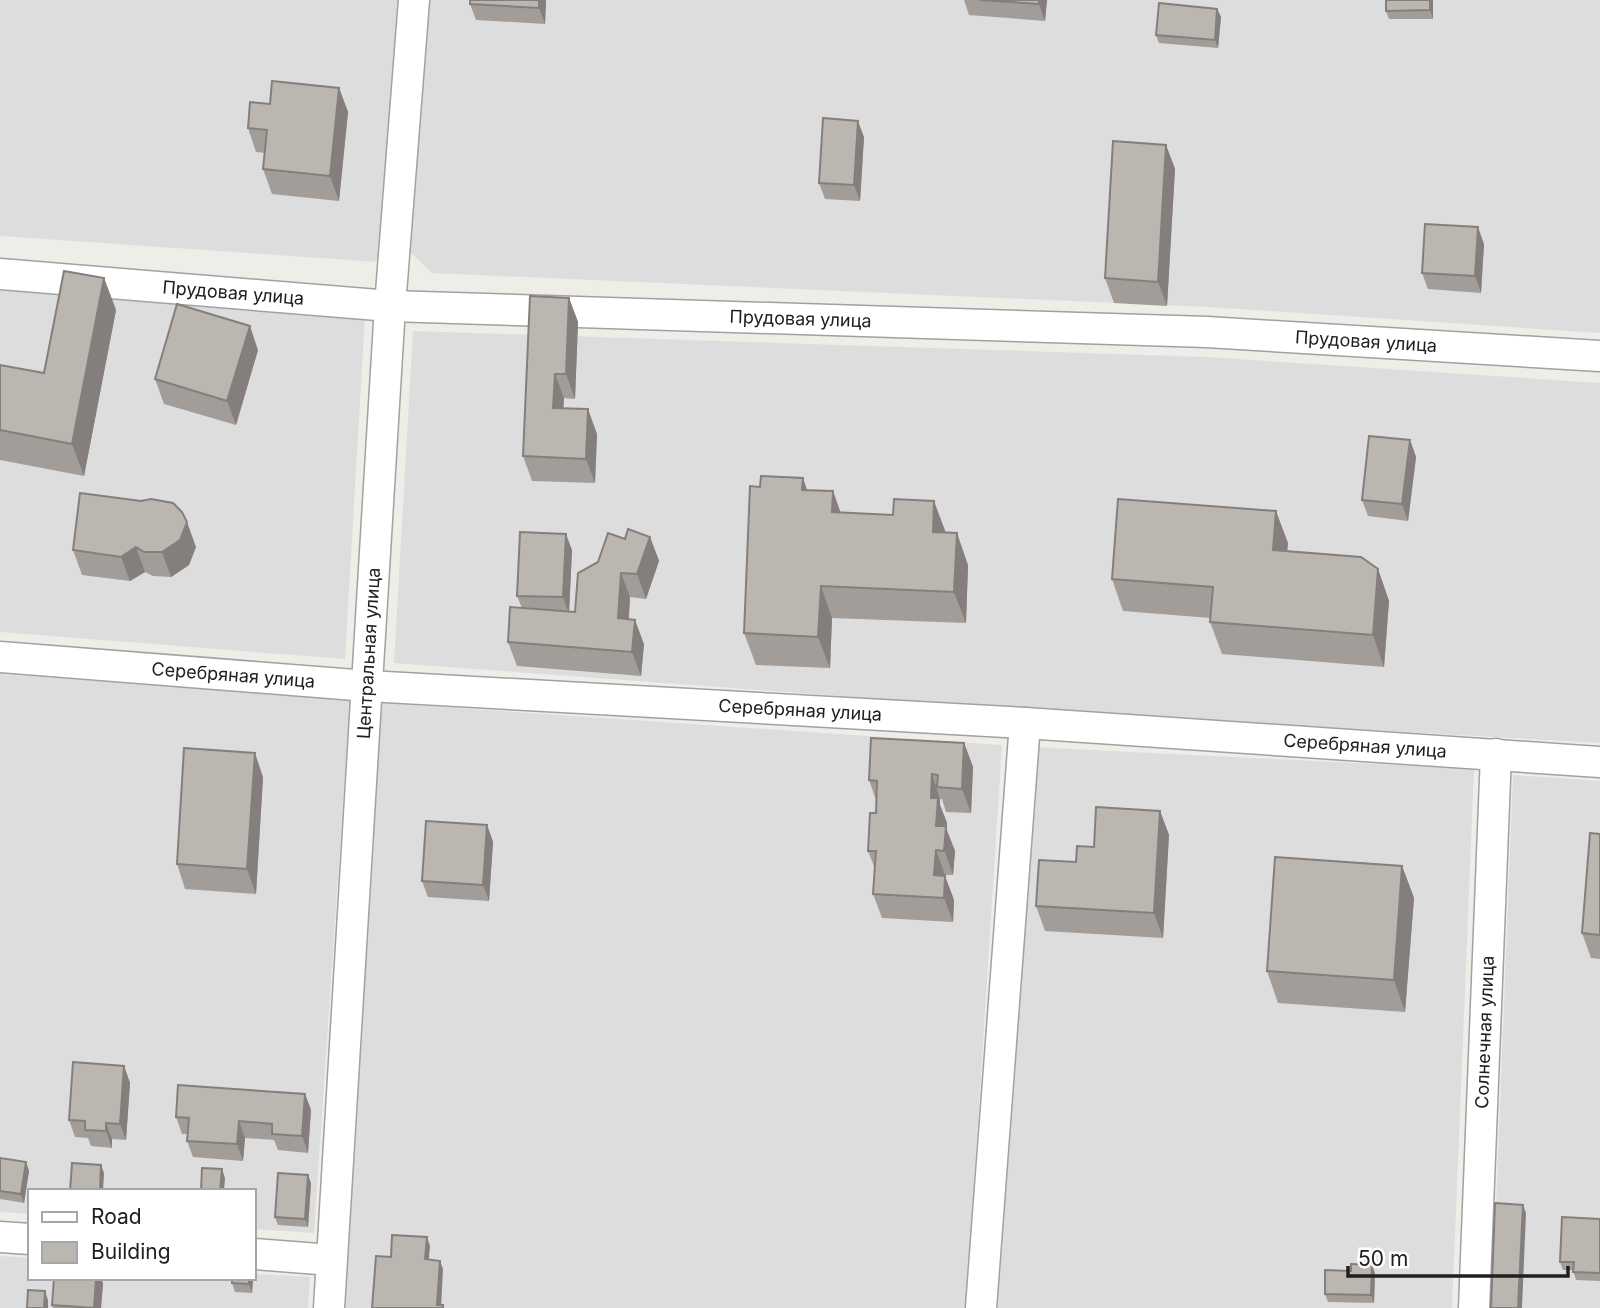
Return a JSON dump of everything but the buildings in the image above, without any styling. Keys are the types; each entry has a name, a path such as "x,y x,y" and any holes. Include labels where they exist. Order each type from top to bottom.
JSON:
{"street":[{"name":"Центральная улица","path":"329,1308 390,306 414,0"},
{"name":"Прудовая улица","path":"0,274 390,306 1207,332 1600,356"},
{"name":"Серебряная улица","path":"0,657 368,686 1025,723 1600,762"},
{"path":"981,1308 1025,723"},
{"name":"Солнечная улица","path":"1474,1308 1496,754"},
{"path":"0,1237 28,1239"},
{"path":"256,1254 331,1260"}],"shaded area":[{"path":"0,0 398,0 378,262 0,236"},
{"path":"427,0 1600,0 1600,333 1208,307 432,273 409,251"},
{"path":"0,289 365,316 345,659 0,632"},
{"path":"413,331 1206,357 1600,383 1600,743 1099,715 394,663"},
{"path":"0,674 350,699 314,1233 256,1229 256,1189 28,1189 28,1214 0,1212"},
{"path":"382,703 1002,745 966,1308 338,1308"},
{"path":"1033,747 1474,769 1452,1308 995,1308"},
{"path":"1513,775 1600,781 1600,1308 1492,1308"},
{"path":"0,1256 28,1258 28,1280 256,1280 256,1274 310,1277 308,1308 0,1308"}]}
